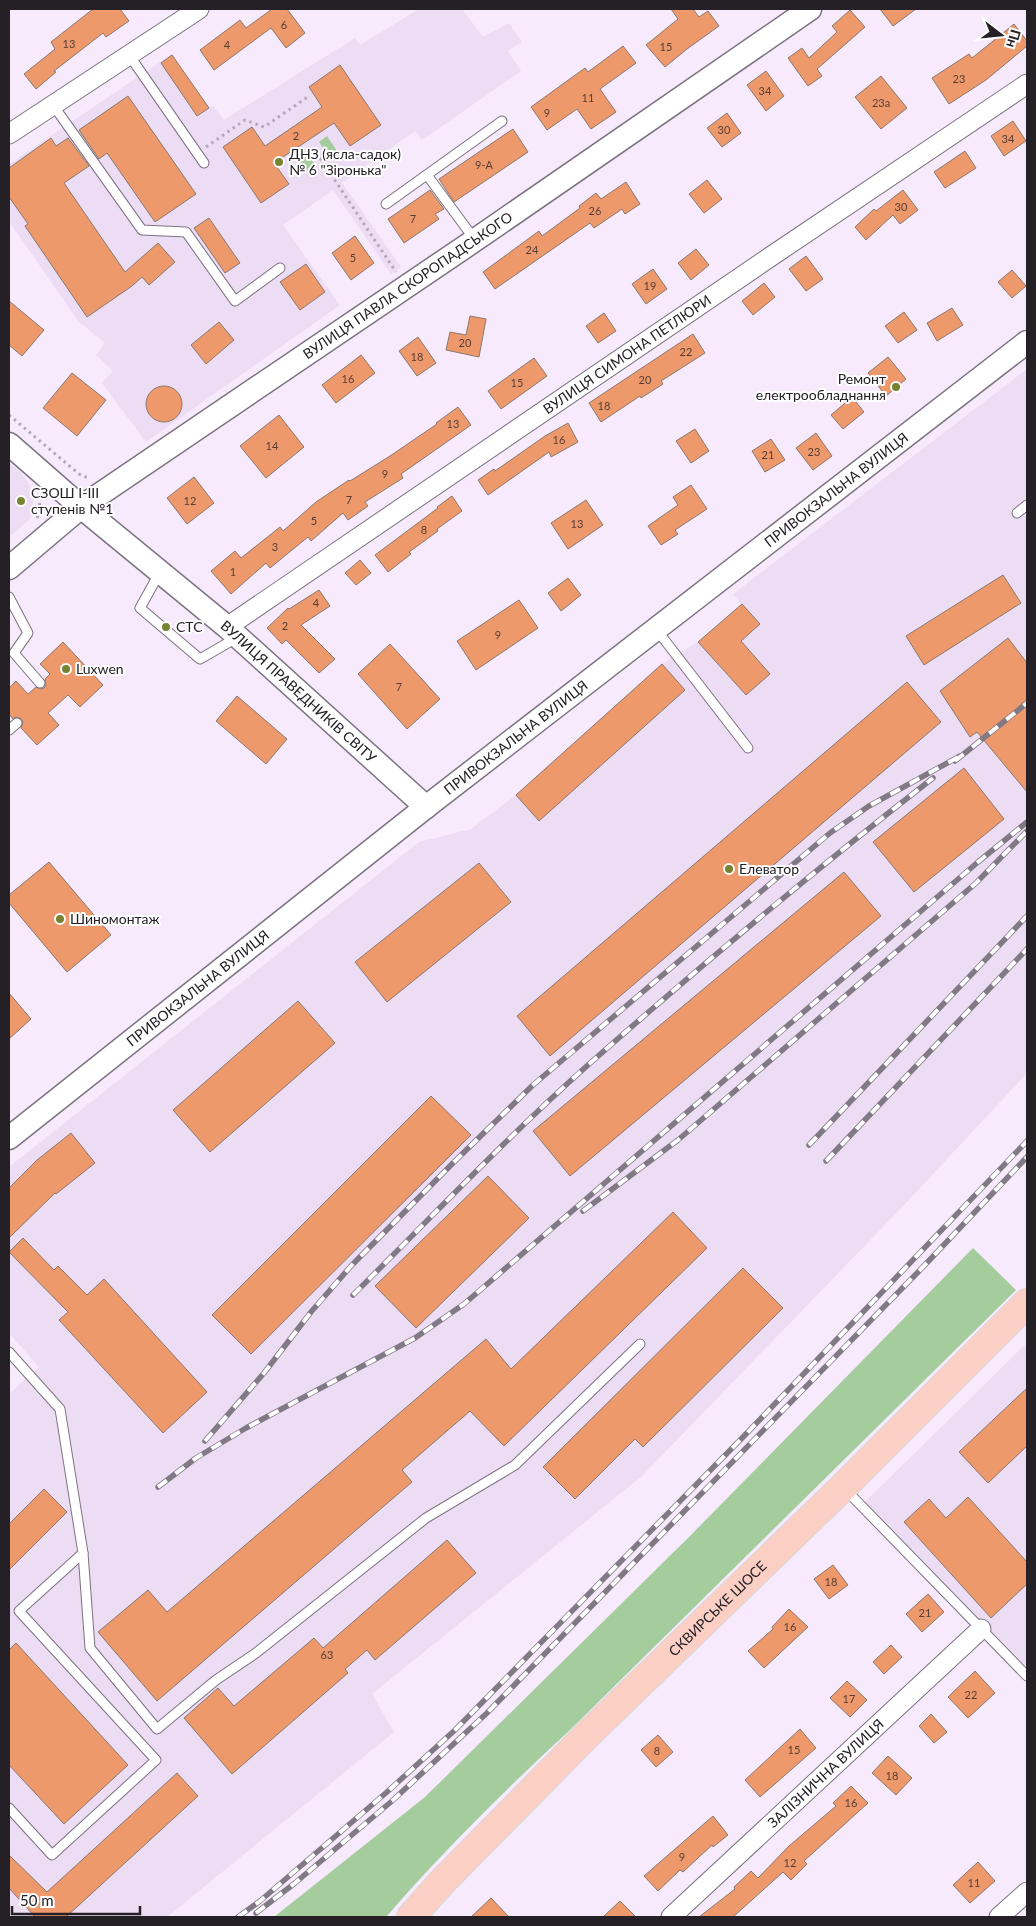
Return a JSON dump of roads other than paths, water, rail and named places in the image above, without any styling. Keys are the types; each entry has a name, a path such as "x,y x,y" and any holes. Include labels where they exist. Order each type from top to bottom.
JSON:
{"main road":[{"name":"СКВИРСЬКЕ ШОСЕ","path":"410,1917 588,1734 843,1487 1027,1303"}],"street":[{"path":"9,134 199,9"},
{"name":"ВУЛИЦЯ ПАВЛА СКОРОПАДСЬКОГО","path":"9,568 81,507 475,240 805,10"},
{"name":"ВУЛИЦЯ СИМОНА ПЕТЛЮРИ","path":"233,632 759,264 1027,84"},
{"name":"ПРИВОКЗАЛЬНА ВУЛИЦЯ","path":"9,1138 426,807 1027,342"},
{"name":"ВУЛИЦЯ ПРАВЕДНИКІВ СВІТУ","path":"9,444 81,507 233,632 426,807"},
{"name":"ЗАЛІЗНИЧНА ВУЛИЦЯ","path":"671,1917 981,1629"},
{"path":"998,1917 1027,1892"}],"lane":[{"path":"129,55 204,164"},
{"path":"53,105 142,230 186,232 234,301 280,268"},
{"path":"386,204 502,121"},
{"path":"427,175 475,240"},
{"path":"1017,513 1027,504"},
{"path":"160,572 140,608 200,659 233,632"},
{"path":"9,596 28,633 14,653 40,683"},
{"path":"656,629 748,748"},
{"path":"9,730 17,723"},
{"path":"9,1352 60,1409 83,1553 90,1648 157,1729 216,1680 256,1653 426,1518 515,1465 640,1344"},
{"path":"843,1487 1027,1676"},
{"path":"9,1808 52,1856 156,1760 19,1611 83,1553"}],"railway":[{"path":"955,761 1027,703"},
{"path":"205,1441 264,1373 311,1312 351,1266 533,1085 830,833 869,806 960,756"},
{"path":"353,1295 498,1150 588,1065 758,919 933,778"},
{"path":"158,1487 196,1458 246,1428 415,1338 464,1304 1027,822"},
{"path":"583,1211 678,1140 976,883 1027,831"},
{"path":"809,1145 1027,916"},
{"path":"826,1161 1027,949"},
{"path":"238,1917 260,1901 387,1792 455,1730 746,1434 1027,1141"},
{"path":"256,1913 295,1883 392,1801 487,1713 921,1269 1027,1157"}],"place":[{"name":"ДНЗ (ясла-садок) № 6 \"Зіронька\"","path":"279,162"},
{"name":"Ремонт електрообладнання","path":"896,387"},
{"name":"СЗОШ І-ІІІ ступенів №1","path":"21,501"},
{"name":"СТС","path":"166,627"},
{"name":"Luxwen","path":"66,669"},
{"name":"Елеватор","path":"729,869"},
{"name":"Шиномонтаж","path":"60,919"}]}
